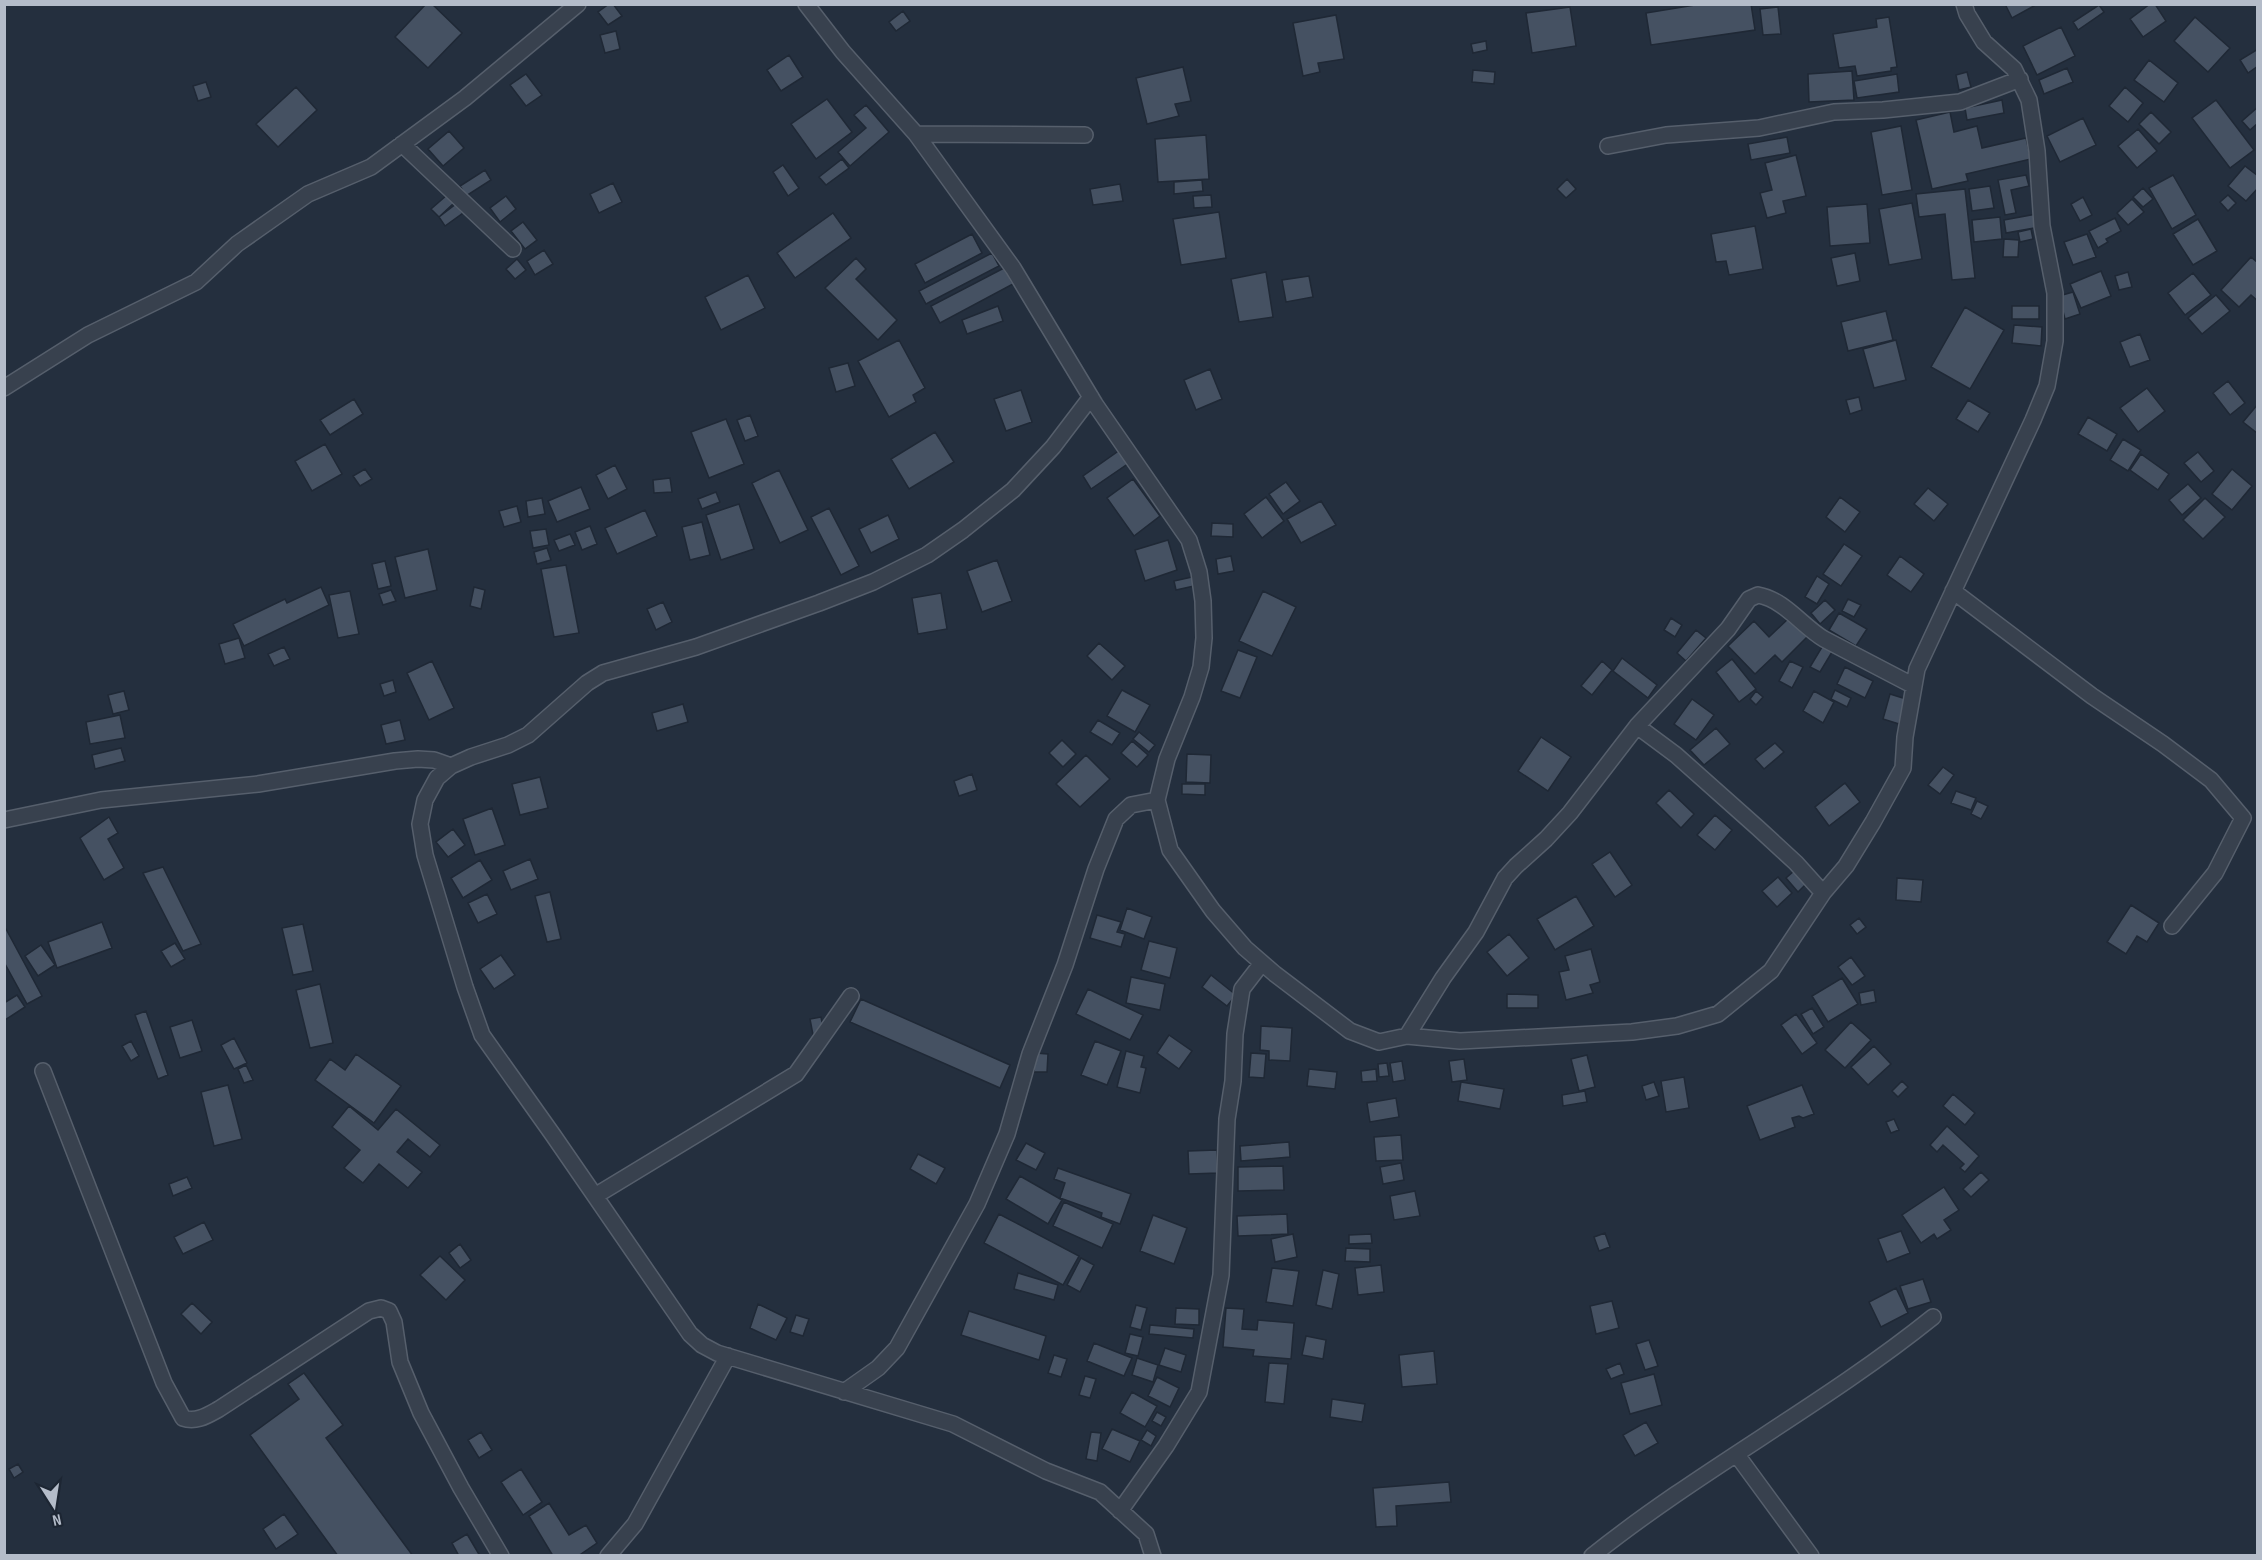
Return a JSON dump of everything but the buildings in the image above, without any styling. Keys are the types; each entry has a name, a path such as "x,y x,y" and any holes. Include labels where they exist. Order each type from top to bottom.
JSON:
{"street":[{"path":"4,388 88,335 196,282 237,244 308,194 371,167 465,98 578,4"},
{"path":"806,4 843,52 916,134 1014,268 1091,397 1178,521 1195,554 1199,572 1203,628 1201,667 1192,697 1167,759 1157,800 1170,850 1213,912 1245,948 1350,1031 1379,1042 1407,1036 1460,1041 1632,1032 1677,1026 1718,1014 1771,971 1823,893 1846,866 1903,768 1905,737 1917,669 2033,420 2046,386 2055,341 2055,293 2042,226 2037,151 2029,100 2014,69 1984,42 1967,14 1964,4"},
{"path":"1608,146 1666,135 1759,128 1834,112 1883,110 1960,102 2020,79"},
{"path":"916,134 1085,135"},
{"path":"402,144 513,249"},
{"path":"1091,397 1053,447 1013,490 927,555 873,582 819,603 696,647 603,673 587,683 528,735 508,745 451,766 437,778 425,800 420,824 425,855 482,1035 690,1334 702,1345 728,1356 953,1424 1046,1471 1100,1492 1146,1534 1153,1556"},
{"path":"1953,591 2092,696 2211,780 2243,818 2215,873 2172,926"},
{"path":"1407,1036 1443,978 1476,932 1506,878 1570,813 1637,726 1728,629 1749,599 1758,595 1776,602 1812,632 1914,686"},
{"path":"1637,726 1676,755 1758,828 1796,863 1823,893"},
{"path":"4,820 101,801 258,784 395,761 434,760 451,766"},
{"path":"844,1392 879,1368 897,1348 977,1204 1007,1134 1030,1054 1065,965 1096,869 1116,819 1131,806 1157,800"},
{"path":"1120,1511 1166,1446 1200,1392 1221,1275 1227,1119 1233,1080 1235,1034 1242,989 1262,963"},
{"path":"595,1196 796,1074 851,996"},
{"path":"43,1071 164,1383 183,1418 196,1420 219,1409 369,1311 381,1308 389,1311 394,1322 400,1362 421,1413 501,1556"},
{"path":"1592,1556 1628,1528 1898,1346 1933,1317"},
{"path":"608,1556 635,1524 728,1356"},
{"path":"1737,1455 1811,1556"}]}
